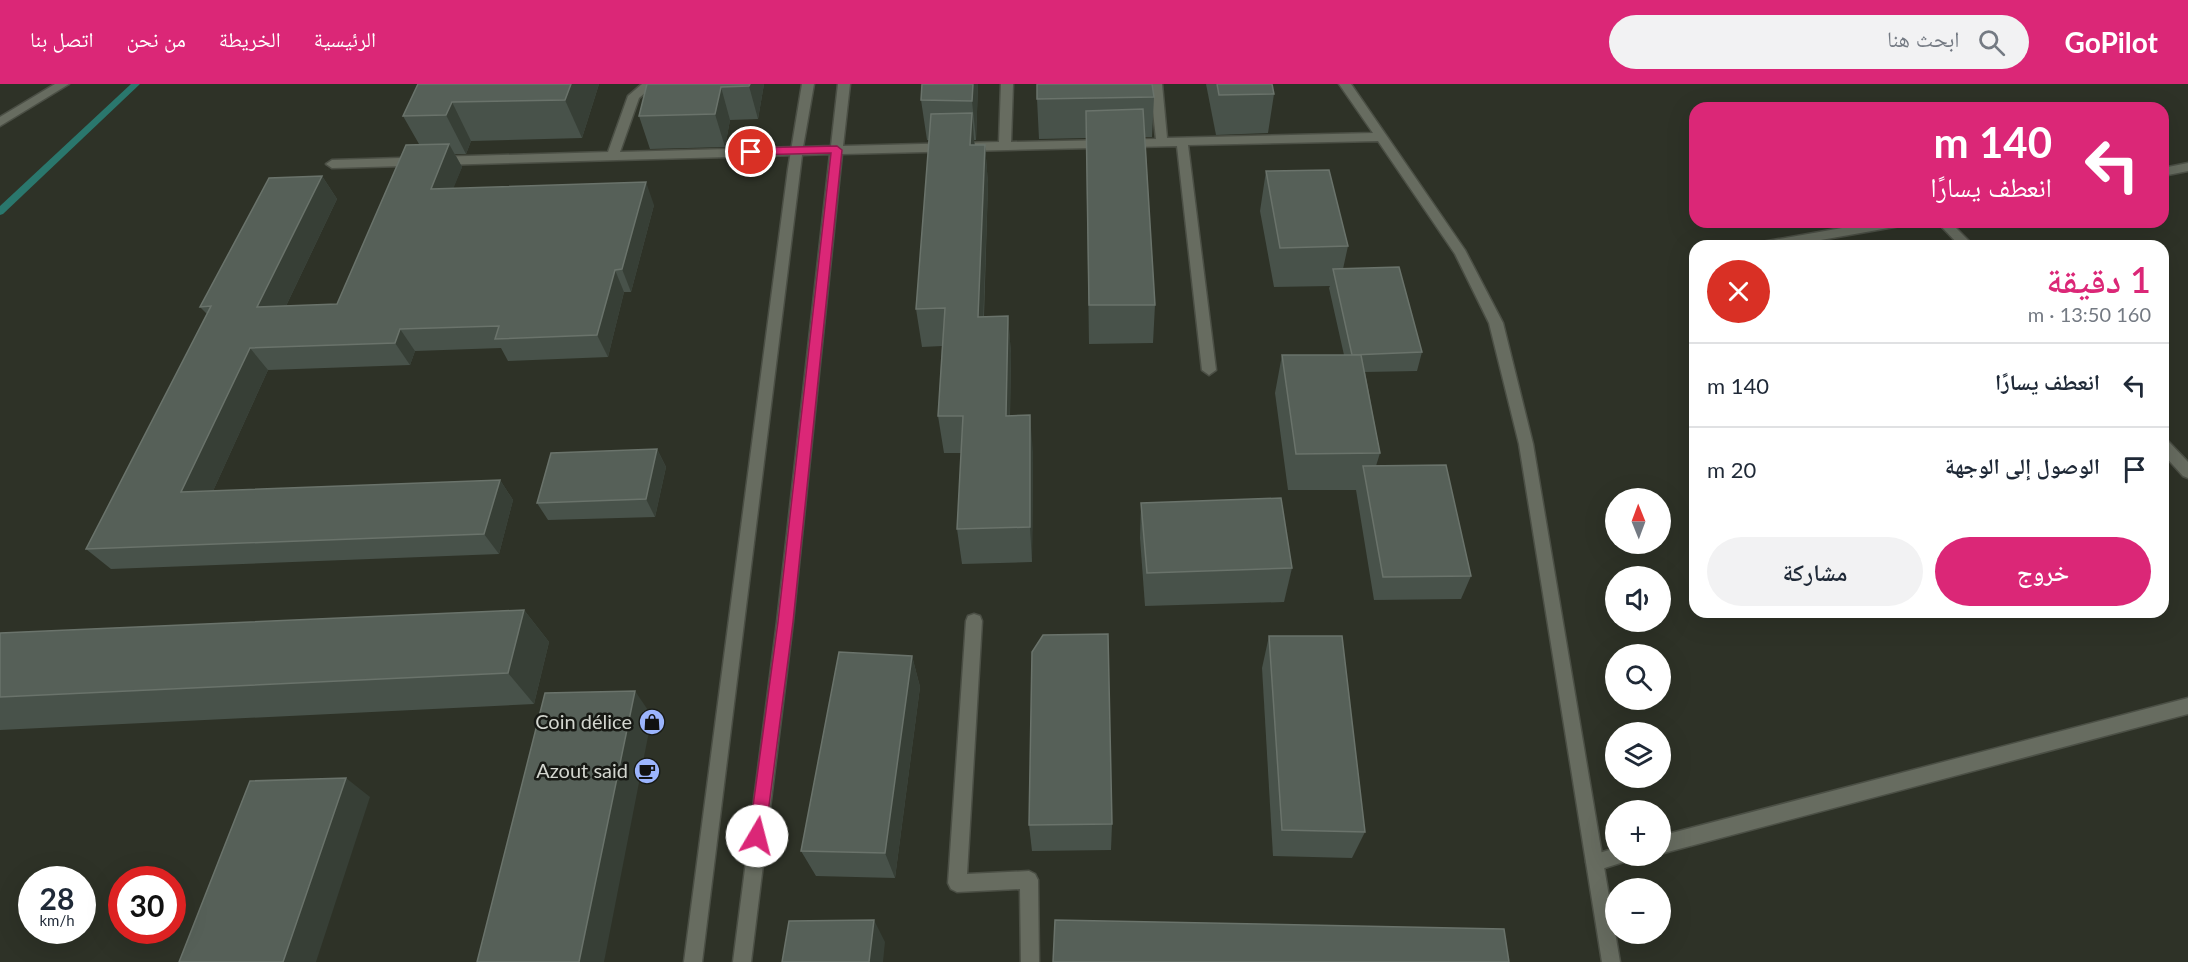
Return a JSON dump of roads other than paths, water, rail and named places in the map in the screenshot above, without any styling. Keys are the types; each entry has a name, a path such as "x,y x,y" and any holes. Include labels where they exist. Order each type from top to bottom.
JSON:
{"street":[{"path":"0,122 63,84"},
{"path":"613,156 634,96 649,84"},
{"path":"693,962 797,151 808,84"},
{"path":"742,962 785,622 844,84"},
{"path":"1005,146 1007,84"},
{"path":"1156,84 1162,142"},
{"path":"1345,84 1379,137 1461,253 1496,323 1526,444 1611,962"},
{"path":"332,164 1379,137"},
{"path":"1182,142 1209,370"},
{"path":"2169,171 2188,167"},
{"path":"1796,240 1866,228"},
{"path":"1949,228 1962,240"},
{"path":"2169,451 2188,472"},
{"path":"974,621 957,883 1029,880 1030,962"},
{"path":"1671,842 2188,706"},
{"path":"1595,862 1605,859"}],"waterway":[{"path":"0,212 136,84"}],"place":[{"name":"Coin délice","path":"652,722"},
{"name":"Azout said","path":"647,771"}]}
